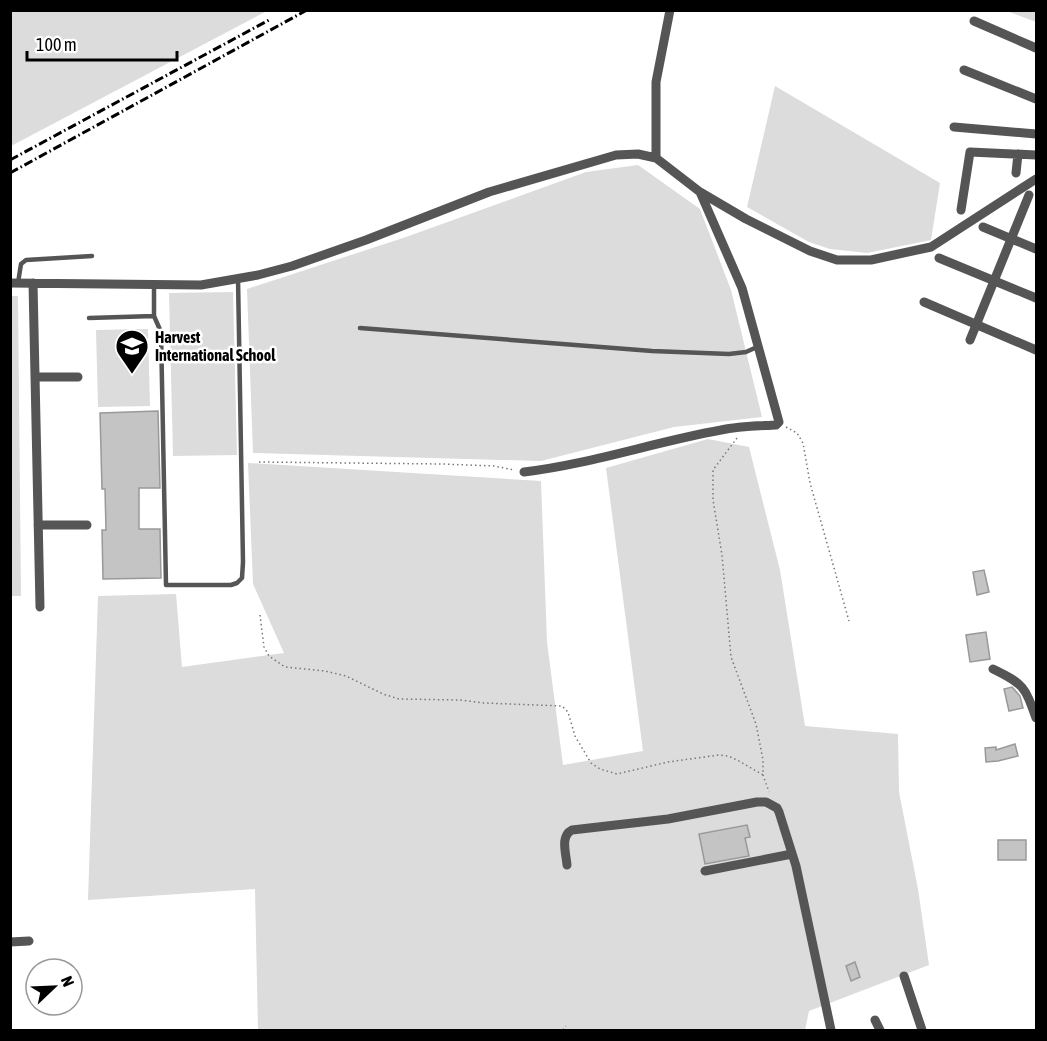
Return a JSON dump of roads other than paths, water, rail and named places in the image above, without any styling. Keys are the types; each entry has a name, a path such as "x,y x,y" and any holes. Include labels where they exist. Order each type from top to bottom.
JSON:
{"street":[{"path":"656,158 656,82 669,10"},
{"path":"974,21 1036,48"},
{"path":"964,70 1036,99"},
{"path":"954,127 1036,134"},
{"path":"961,210 970,152 1036,155"},
{"path":"14,283 201,285 238,278 292,266 489,192 616,155 639,154 656,158 700,192 810,251 837,260 871,260 931,247 1036,179"},
{"path":"1016,173 1018,154"},
{"path":"970,340 1011,239 1033,196 1024,186"},
{"path":"524,472 573,466 723,429 776,425 779,422 742,288 700,192"},
{"path":"983,227 1036,249"},
{"path":"939,258 1036,298"},
{"path":"33,283 40,607"},
{"path":"924,302 1036,350"},
{"path":"35,377 78,377"},
{"path":"38,525 87,525"},
{"path":"993,669 1015,679 1024,688 1030,697 1036,718"},
{"path":"567,865 564,838 567,832 572,830 668,819 757,802 766,802 777,808 792,854 831,1030"},
{"path":"705,872 792,854"},
{"path":"10,942 29,941"},
{"path":"904,976 922,1030"},
{"path":"875,1020 880,1030"}],"lane":[{"path":"14,283 21,264 26,260 92,256"},
{"path":"154,285 154,316 161,332 166,585 231,585 242,578 243,562 238,278"},
{"path":"89,318 154,316"},
{"path":"360,328 652,351 729,354 759,346"}],"railway":[{"path":"10,173 307,10"},
{"path":"10,160 269,20"}],"place":[{"name":"Harvest International School","path":"132,375"}]}
